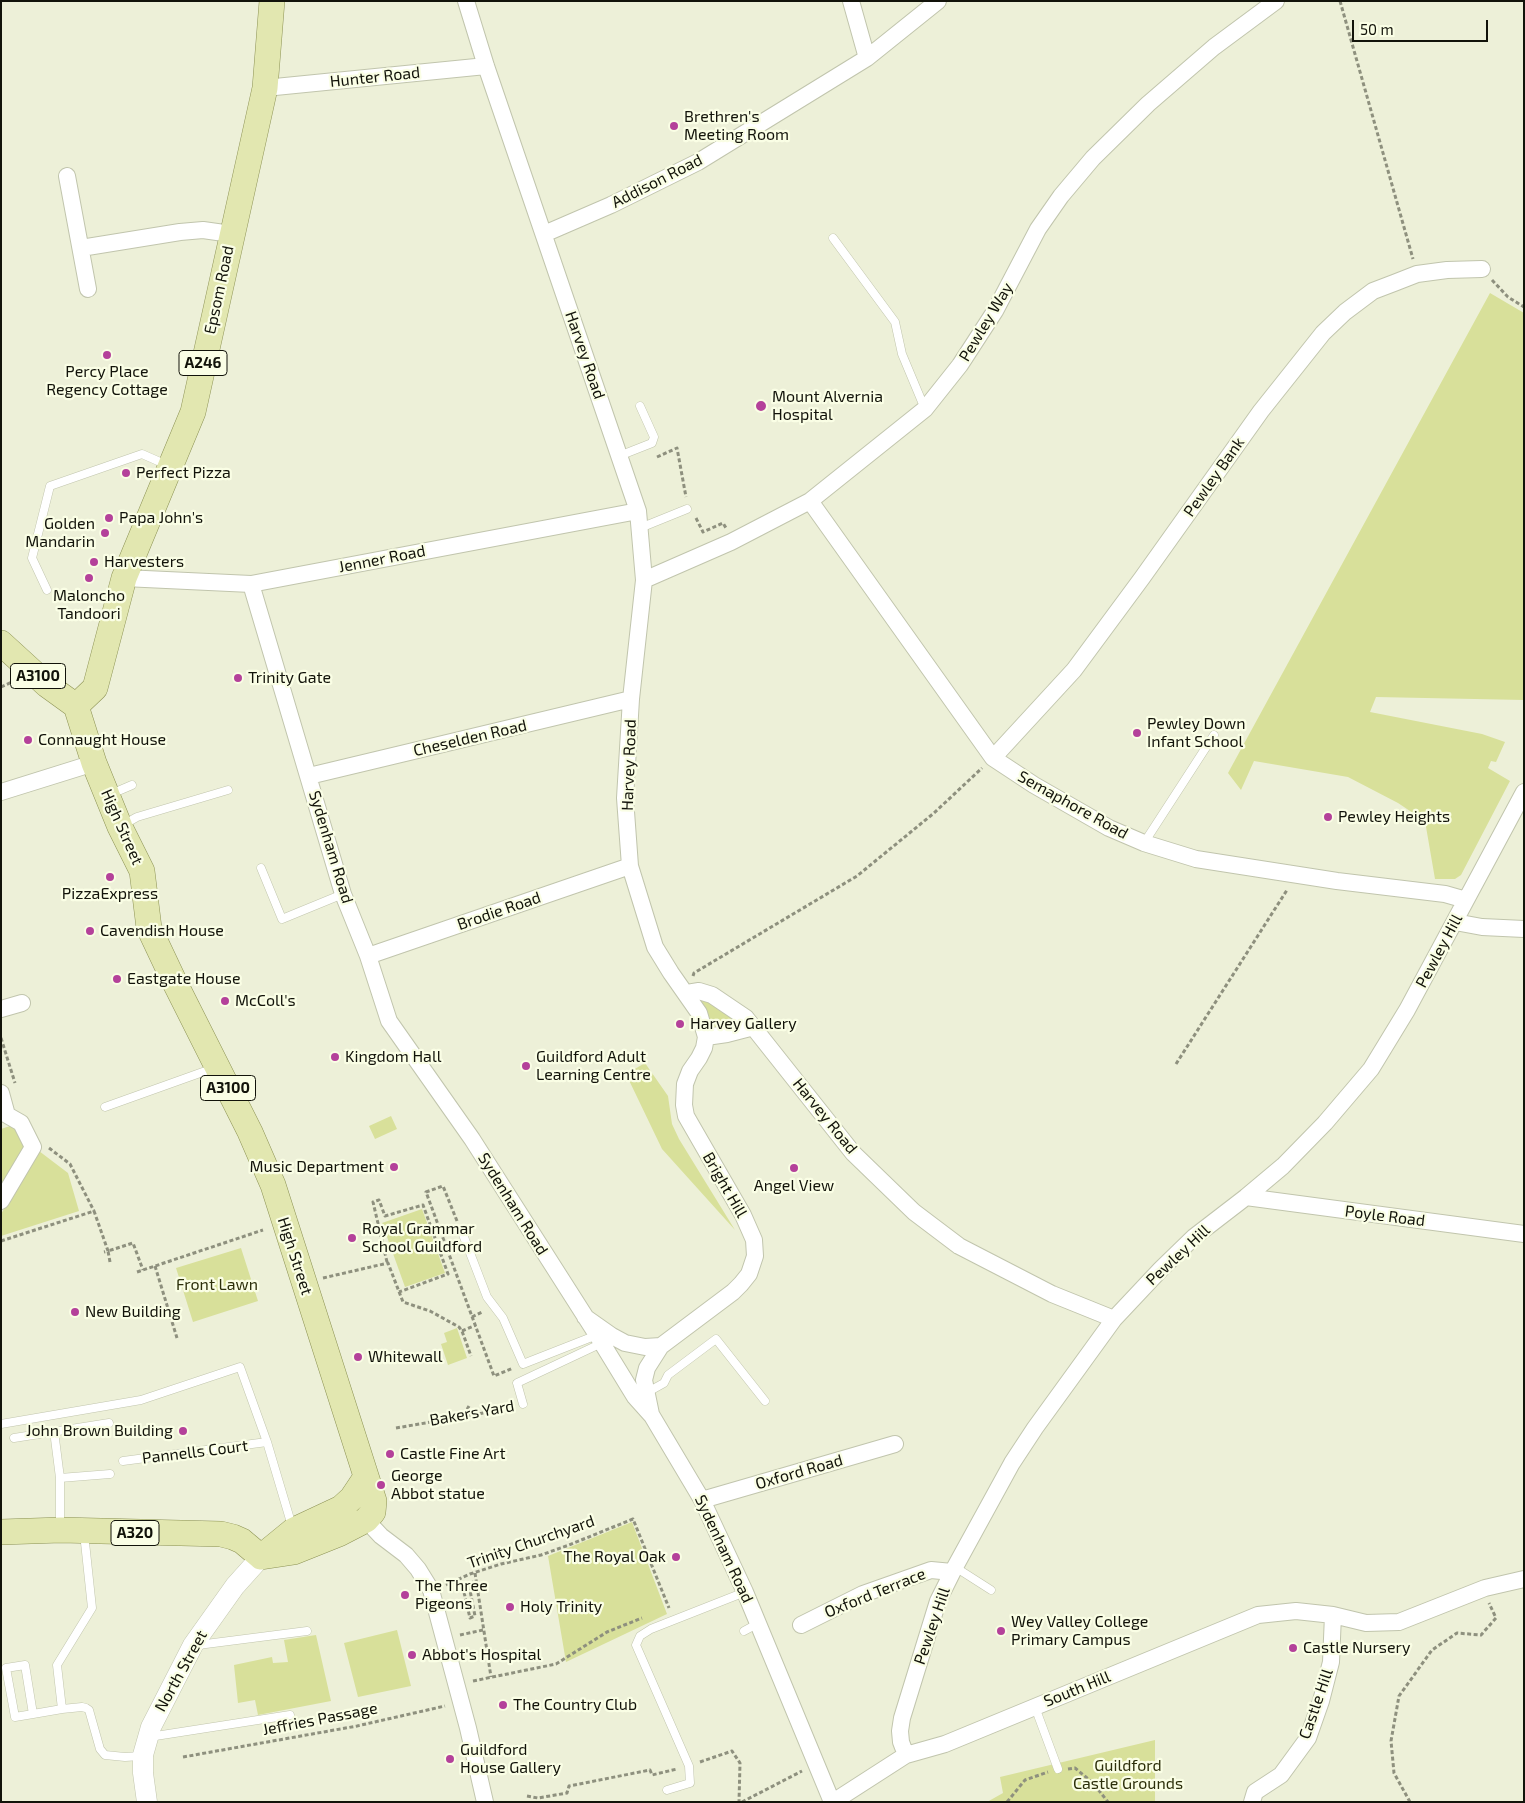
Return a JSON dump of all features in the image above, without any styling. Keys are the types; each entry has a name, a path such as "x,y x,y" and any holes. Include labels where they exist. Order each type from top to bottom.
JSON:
{"main road":[{"name":"Epsom Road","path":"76,706 95,688 124,578 193,412 231,234 265,88 272,1"},
{"name":"A3100","path":"1,643 47,685 76,706"},
{"name":"High Street","path":"76,706 94,764 120,827 142,870 150,928 175,983 250,1132 272,1185 374,1501 373,1512 366,1520"},
{"name":"North Street","path":"261,1557 294,1530 341,1508 352,1498 366,1477"},
{"path":"261,1557 294,1552 339,1534 366,1520"},
{"name":"A320","path":"1,1532 72,1531 221,1534 242,1541 261,1557"}],"street":[{"name":"Harvey Road","path":"466,1 486,66 638,511 644,580 631,700 625,798 630,866 655,947 671,973 687,993 699,992 712,995 746,1018 754,1026 854,1153 914,1212 959,1246 1052,1294 1114,1319"},
{"path":"851,1 868,58"},
{"name":"Addison Road","path":"544,234 611,205 698,162 868,58 938,1"},
{"name":"Pewley Way","path":"644,580 732,542 810,501 925,409 960,365 995,311 1038,229 1061,196 1093,158 1148,104 1207,54 1276,1"},
{"name":"Hunter Road","path":"265,88 486,66"},
{"path":"68,176 88,289"},
{"path":"81,248 180,232 204,230 231,234"},
{"name":"Pewley Bank","path":"993,758 1074,670 1142,578 1260,411 1323,334 1345,312 1373,292 1417,274 1447,270 1482,269"},
{"name":"Semaphore Road","path":"810,501 993,758 1078,811 1109,828 1144,843 1196,859 1296,875 1444,894 1466,900"},
{"name":"Jenner Road","path":"124,578 251,584 638,511"},
{"name":"Sydenham Road","path":"251,584 343,894 368,956 389,1021 472,1139 635,1397 652,1416 702,1500 745,1592 750,1627 832,1802"},
{"name":"Cheselden Road","path":"309,776 631,700"},
{"path":"1,792 94,764"},
{"name":"Pewley Hill","path":"906,1755 901,1742 902,1718 938,1601 953,1570 1017,1456 1061,1391 1114,1319 1194,1237 1246,1198 1283,1166 1325,1123 1371,1069 1407,1010 1524,792"},
{"name":"Brodie Road","path":"368,956 630,866"},
{"path":"1455,922 1482,927 1524,929"},
{"path":"687,993 700,1014 706,1037 727,1034 754,1026"},
{"path":"1,1008 22,1003"},
{"name":"Bright Hill","path":"652,1416 644,1380 647,1368 661,1346 733,1292 748,1274 755,1256 754,1240 743,1216 686,1116 684,1105 685,1084 690,1071 702,1053 706,1037"},
{"path":"1,1093 7,1115 21,1123 33,1147 1,1201"},
{"name":"Poyle Road","path":"1246,1198 1524,1234"},
{"path":"584,1317 625,1343 640,1347 661,1346"},
{"name":"Oxford Road","path":"702,1500 895,1444"},
{"path":"366,1520 381,1536 406,1555 418,1569 431,1590 485,1802"},
{"name":"North Street","path":"147,1802 143,1773 145,1746 151,1727 193,1645 235,1586 261,1557"},
{"name":"Oxford Terrace","path":"800,1625 863,1594 931,1570 953,1570"},
{"name":"South Hill","path":"832,1802 906,1755 945,1744 1258,1616 1296,1611 1366,1623 1399,1622 1485,1588 1524,1578"},
{"name":"Castle Hill","path":"1252,1802 1255,1792 1281,1775 1308,1738 1321,1701 1330,1662 1333,1616"}],"lane":[{"path":"833,238 895,322 902,354 925,409"},
{"path":"620,456 652,443 654,437 640,406"},
{"path":"47,590 32,558 50,486 142,454 170,466"},
{"path":"640,528 687,509"},
{"path":"1144,843 1214,735"},
{"path":"108,796 132,785"},
{"path":"120,827 138,817 228,790"},
{"path":"261,868 282,919 343,894"},
{"path":"105,1107 217,1066"},
{"path":"460,1229 487,1297 503,1318 523,1364 599,1339"},
{"name":"Bakers Yard","path":"523,1404 518,1383 599,1339"},
{"path":"646,1393 664,1383 668,1375 716,1339 765,1401"},
{"name":"Pannells Court","path":"1,1424 141,1400 207,1377 240,1368 267,1442 294,1530"},
{"path":"14,1438 109,1423"},
{"path":"54,1431 60,1478 92,1608 58,1665 62,1709"},
{"name":"Pannells Court","path":"123,1461 267,1442"},
{"path":"60,1478 110,1474"},
{"path":"953,1570 991,1590"},
{"path":"668,1790 690,1783 689,1766 636,1645 640,1636 651,1629 745,1592"},
{"path":"193,1645 307,1631"},
{"path":"33,1714 25,1665 6,1668 15,1716 33,1714 62,1709 82,1707 89,1710 100,1749 105,1755 125,1757 145,1746 290,1715"},
{"path":"1035,1707 1058,1769"}],"path":[{"path":"1340,1 1417,274"},
{"path":"1482,269 1508,297 1524,307"},
{"path":"660,455 677,448 687,500"},
{"path":"694,516 702,532 723,523"},
{"path":"1,687 16,680"},
{"path":"687,993 694,972 858,876 934,813 993,758"},
{"path":"1176,1064 1296,875"},
{"path":"47,1146 70,1164 94,1211 110,1262"},
{"path":"460,1229 443,1186 426,1192 494,1376 523,1364"},
{"path":"399,1292 448,1274 423,1205 413,1206 385,1216 379,1200 373,1202 387,1262 388,1263 399,1292 403,1302 430,1311 459,1327 471,1356"},
{"path":"1,1241 94,1211"},
{"path":"137,1272 262,1230"},
{"path":"436,1242 442,1239"},
{"path":"106,1252 133,1243 143,1270"},
{"path":"321,1279 387,1262"},
{"path":"155,1266 177,1338"},
{"path":"472,1317 482,1312"},
{"path":"462,1331 476,1325"},
{"name":"Bakers Yard","path":"396,1428 513,1408 523,1404"},
{"path":"464,1415 469,1406"},
{"name":"Trinity Churchyard","path":"475,1581 469,1585 475,1616 470,1618 462,1588 458,1591 458,1581 501,1564 541,1555 633,1519 669,1608"},
{"path":"475,1573 491,1677"},
{"path":"1410,1802 1394,1773 1391,1740 1399,1696 1432,1650 1457,1633 1481,1634 1496,1618 1488,1602 1485,1588"},
{"path":"464,1634 483,1630"},
{"path":"479,1680 556,1664 566,1658"},
{"name":"Jeffries Passage","path":"184,1757 357,1726 461,1702"},
{"path":"527,1796 538,1798 567,1793 568,1786 650,1770 652,1774 689,1766 732,1752 740,1763 740,1802 815,1764"}],"green space":[{"path":"1490,293 1524,313 1524,700 1376,697 1370,712 1482,734 1505,742 1496,762 1491,761 1488,768 1510,781 1461,875 1455,879 1435,879 1425,821 1398,803 1348,777 1254,761 1241,790 1228,773"},
{"path":"703,998 741,1024 714,1029 710,1026 700,1000"},
{"path":"645,1063 668,1096 672,1124 679,1139 735,1230 662,1149 626,1074"},
{"path":"391,1116 397,1129 375,1139 369,1126"},
{"path":"16,1124 25,1147 1,1187 1,1129"},
{"path":"39,1151 68,1173 79,1211 1,1236 1,1214"},
{"path":"422,1209 445,1273 405,1287 382,1223"},
{"name":"Front Lawn","path":"241,1248 258,1301 193,1322 176,1268"},
{"path":"457,1328 467,1358 448,1365 441,1344 447,1342 444,1333"},
{"path":"632,1522 667,1614 566,1662 548,1556"},
{"path":"397,1630 411,1686 358,1697 344,1643"},
{"path":"316,1635 331,1701 258,1715 255,1700 238,1703 234,1665 272,1657 273,1663 288,1662 284,1640"},
{"name":"Guildford Castle Grounds","path":"1155,1740 1155,1802 987,1802 1003,1793 1000,1777"}],"place":[{"name":"Brethren's Meeting Room","path":"674,126"},
{"name":"Percy Place Regency Cottage","path":"107,355"},
{"name":"Mount Alvernia Hospital","path":"761,406"},
{"name":"Perfect Pizza","path":"126,473"},
{"name":"Papa John's","path":"109,518"},
{"name":"Golden Mandarin","path":"105,533"},
{"name":"Harvesters","path":"94,562"},
{"name":"Maloncho Tandoori","path":"89,578"},
{"name":"Trinity Gate","path":"238,678"},
{"name":"Pewley Down Infant School","path":"1137,733"},
{"name":"Connaught House","path":"28,740"},
{"name":"Pewley Heights","path":"1328,817"},
{"name":"PizzaExpress","path":"110,877"},
{"name":"Cavendish House","path":"90,931"},
{"name":"Eastgate House","path":"117,979"},
{"name":"McColl's","path":"225,1001"},
{"name":"Harvey Gallery","path":"680,1024"},
{"name":"Kingdom Hall","path":"335,1057"},
{"name":"Guildford Adult Learning Centre","path":"526,1066"},
{"name":"Music Department","path":"394,1167"},
{"name":"Angel View","path":"794,1168"},
{"name":"Royal Grammar School Guildford","path":"352,1238"},
{"name":"New Building","path":"75,1312"},
{"name":"Whitewall","path":"358,1357"},
{"name":"John Brown Building","path":"183,1431"},
{"name":"Castle Fine Art","path":"390,1454"},
{"name":"George Abbot statue","path":"381,1485"},
{"name":"The Royal Oak","path":"676,1557"},
{"name":"The Three Pigeons","path":"405,1595"},
{"name":"Holy Trinity","path":"510,1607"},
{"name":"Wey Valley College Primary Campus","path":"1001,1631"},
{"name":"Castle Nursery","path":"1293,1648"},
{"name":"Abbot's Hospital","path":"412,1655"},
{"name":"The Country Club","path":"503,1705"},
{"name":"Guildford House Gallery","path":"450,1759"}]}
